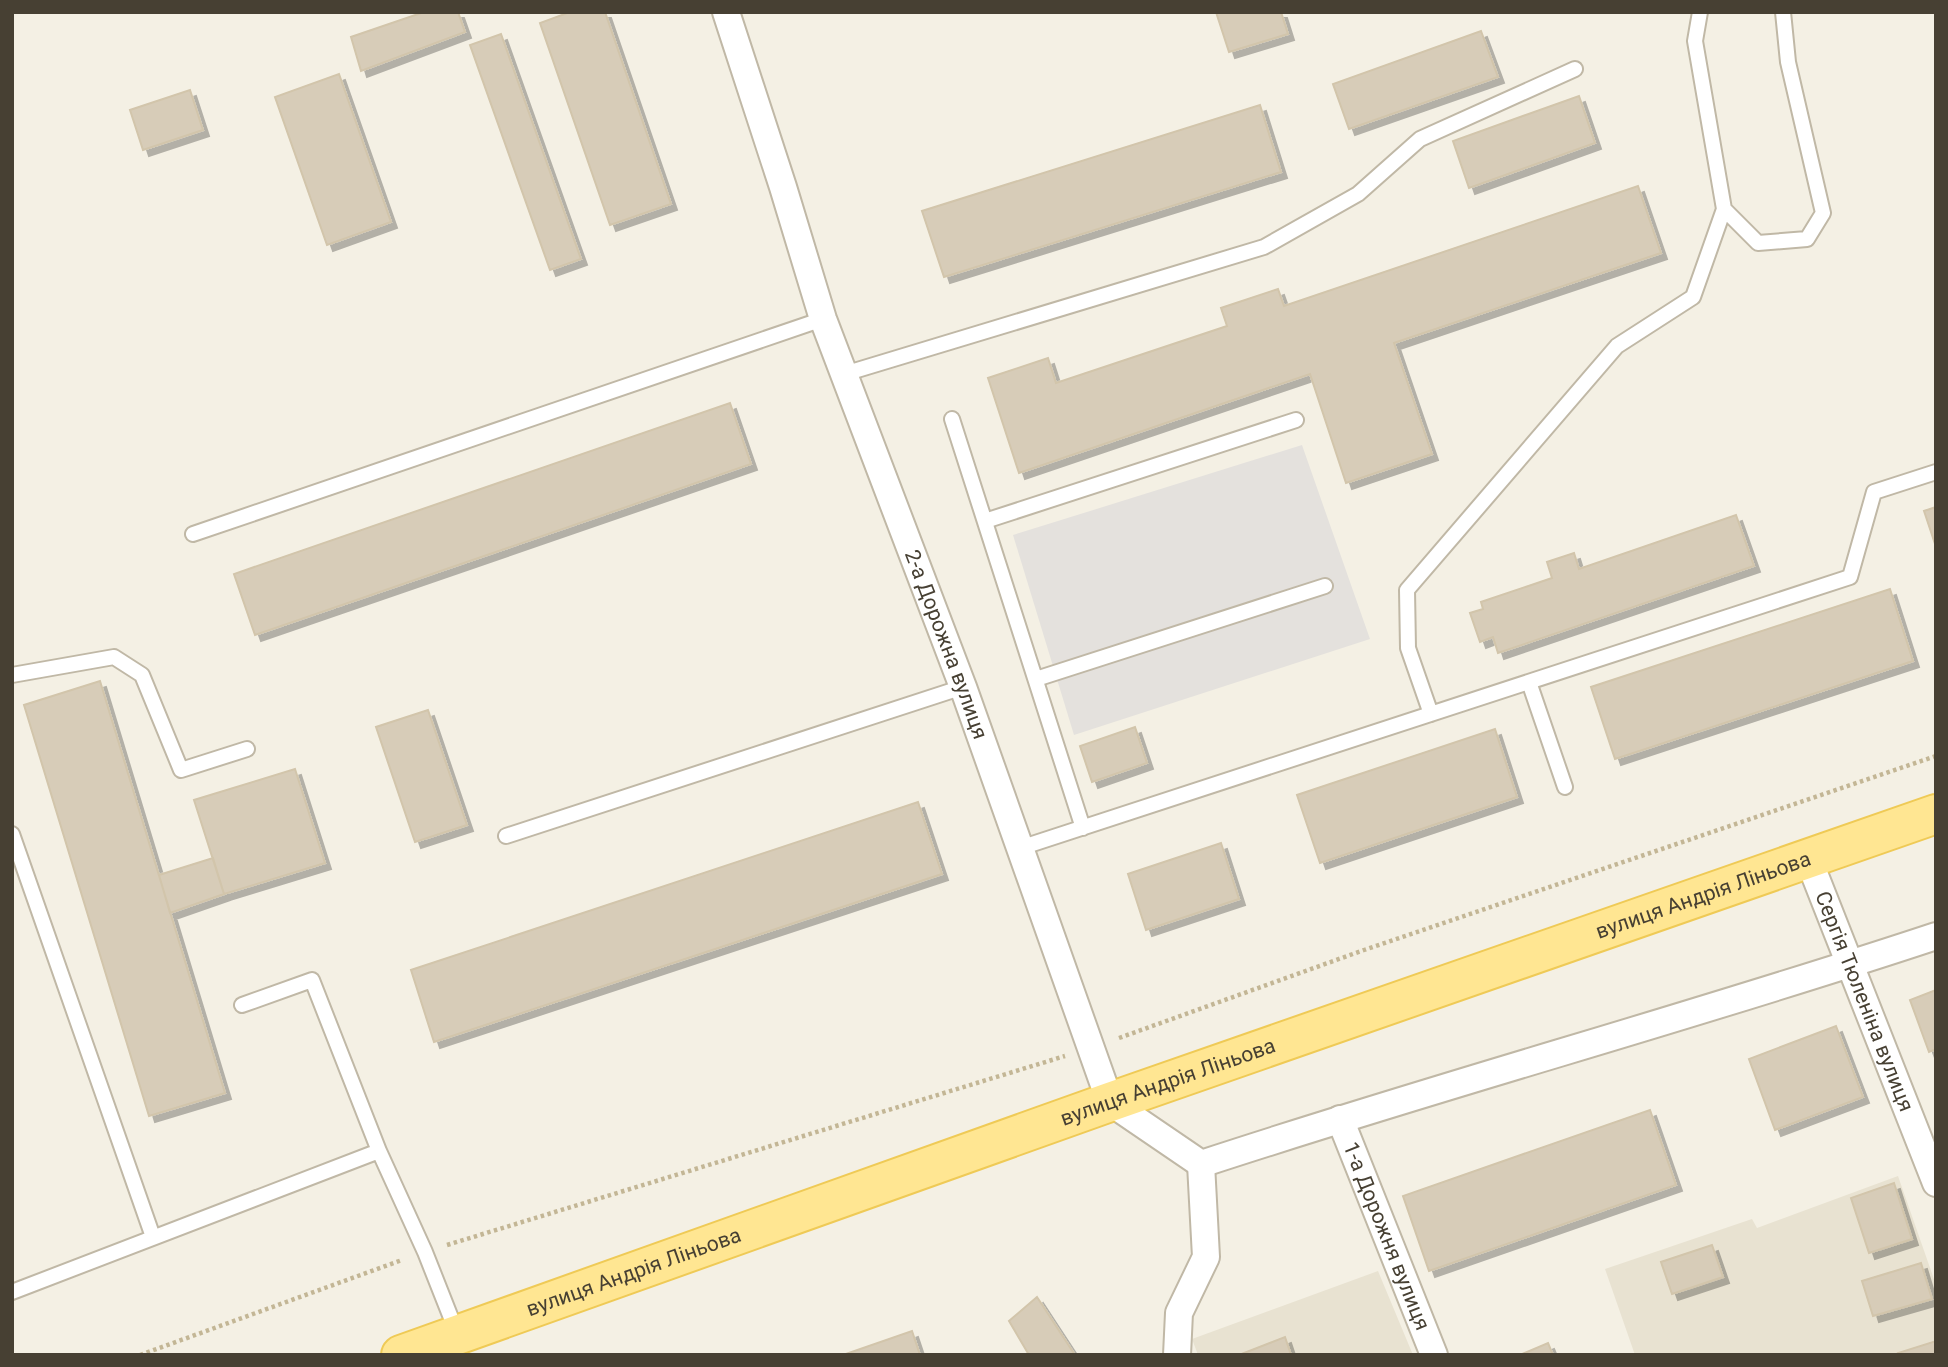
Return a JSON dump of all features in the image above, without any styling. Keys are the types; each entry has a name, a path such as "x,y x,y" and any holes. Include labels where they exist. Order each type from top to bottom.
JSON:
{"main road":[{"name":"вулиця Андрія Ліньова","path":"401,1355 1110,1102 1936,814"}],"street":[{"name":"2-а Дорожна вулиця","path":"726,12 823,319 963,687 1110,1102"},
{"name":"Сергія Тюленіна вулиця","path":"1808,858 1936,1183"},
{"path":"1200,1164 1850,965 1936,936"},
{"path":"1110,1102 1200,1164"},
{"name":"1-а Дорожня вулиця","path":"1340,1119 1434,1355"},
{"path":"1177,1355 1179,1313 1206,1257 1200,1164"}],"lane":[{"path":"1431,714 1408,648 1408,590 1617,346 1693,297 1724,209 1695,41 1700,12"},
{"path":"1724,209 1758,243 1807,239 1823,214 1788,62 1783,12"},
{"path":"844,374 1264,247 1358,194 1420,139 1575,69"},
{"path":"193,534 823,319"},
{"path":"952,419 1083,828"},
{"path":"985,521 1296,420"},
{"path":"1020,848 1850,577 1874,492 1936,472"},
{"path":"1036,679 1325,586"},
{"path":"12,676 114,657 142,675 181,770 247,749"},
{"path":"1529,682 1565,786"},
{"path":"506,836 963,687"},
{"path":"12,834 153,1237"},
{"path":"242,1005 312,980 379,1151 425,1252 457,1335"},
{"path":"12,1292 379,1151"}],"path":[{"path":"140,1355 425,1252 1091,1048 1364,950 1936,756"}],"shaded area":[{"path":"1302,445 1370,639 1074,735 1013,535"},
{"path":"1898,1176 1936,1285 1936,1355 1635,1355 1605,1269 1752,1219 1757,1228"},
{"path":"1378,1271 1413,1355 1198,1355 1192,1339"}],"building":[{"path":"424,12 458,12 465,32 361,71 351,37"},
{"path":"570,12 605,12 671,204 610,225 540,23"},
{"path":"1216,12 1281,12 1288,34 1229,52"},
{"path":"1481,31 1498,77 1349,129 1333,84"},
{"path":"501,34 581,259 550,270 470,45"},
{"path":"339,74 391,222 327,245 275,97"},
{"path":"190,90 203,130 143,150 130,110"},
{"path":"1579,96 1595,143 1469,188 1453,141"},
{"path":"1260,105 1281,172 944,277 922,211"},
{"path":"1638,186 1661,253 1394,343 1432,454 1346,483 1310,374 1019,473 988,378 1048,358 1056,383 1227,326 1221,308 1278,289 1284,306"},
{"path":"730,403 751,464 255,635 234,574"},
{"path":"1936,507 1936,547 1924,511"},
{"path":"1736,515 1754,566 1498,653 1493,637 1480,642 1470,613 1483,609 1481,602 1552,578 1547,562 1574,553 1579,569"},
{"path":"1890,589 1913,661 1615,759 1591,687"},
{"path":"100,681 225,1093 149,1116 24,705"},
{"path":"428,710 467,825 415,842 376,727"},
{"path":"1135,727 1147,763 1092,782 1080,746"},
{"path":"1495,729 1517,797 1320,863 1297,795"},
{"path":"295,769 325,863 224,894 194,800"},
{"path":"918,802 942,874 434,1042 411,970"},
{"path":"1221,843 1239,899 1146,930 1128,874"},
{"path":"213,858 224,894 170,913 159,875"},
{"path":"1936,990 1936,1049 1929,1052 1910,1000"},
{"path":"1836,1026 1863,1097 1775,1130 1749,1059"},
{"path":"1650,1110 1676,1185 1429,1271 1403,1196"},
{"path":"1894,1183 1912,1239 1869,1253 1851,1198"},
{"path":"1712,1245 1723,1277 1672,1294 1661,1262"},
{"path":"1921,1263 1932,1299 1873,1316 1862,1281"},
{"path":"1037,1297 1075,1355 1029,1355 1009,1321"},
{"path":"912,1331 920,1355 843,1355"},
{"path":"1285,1337 1291,1355 1239,1355"},
{"path":"1936,1341 1936,1355 1898,1353"},
{"path":"1548,1343 1553,1355 1520,1355"}]}
